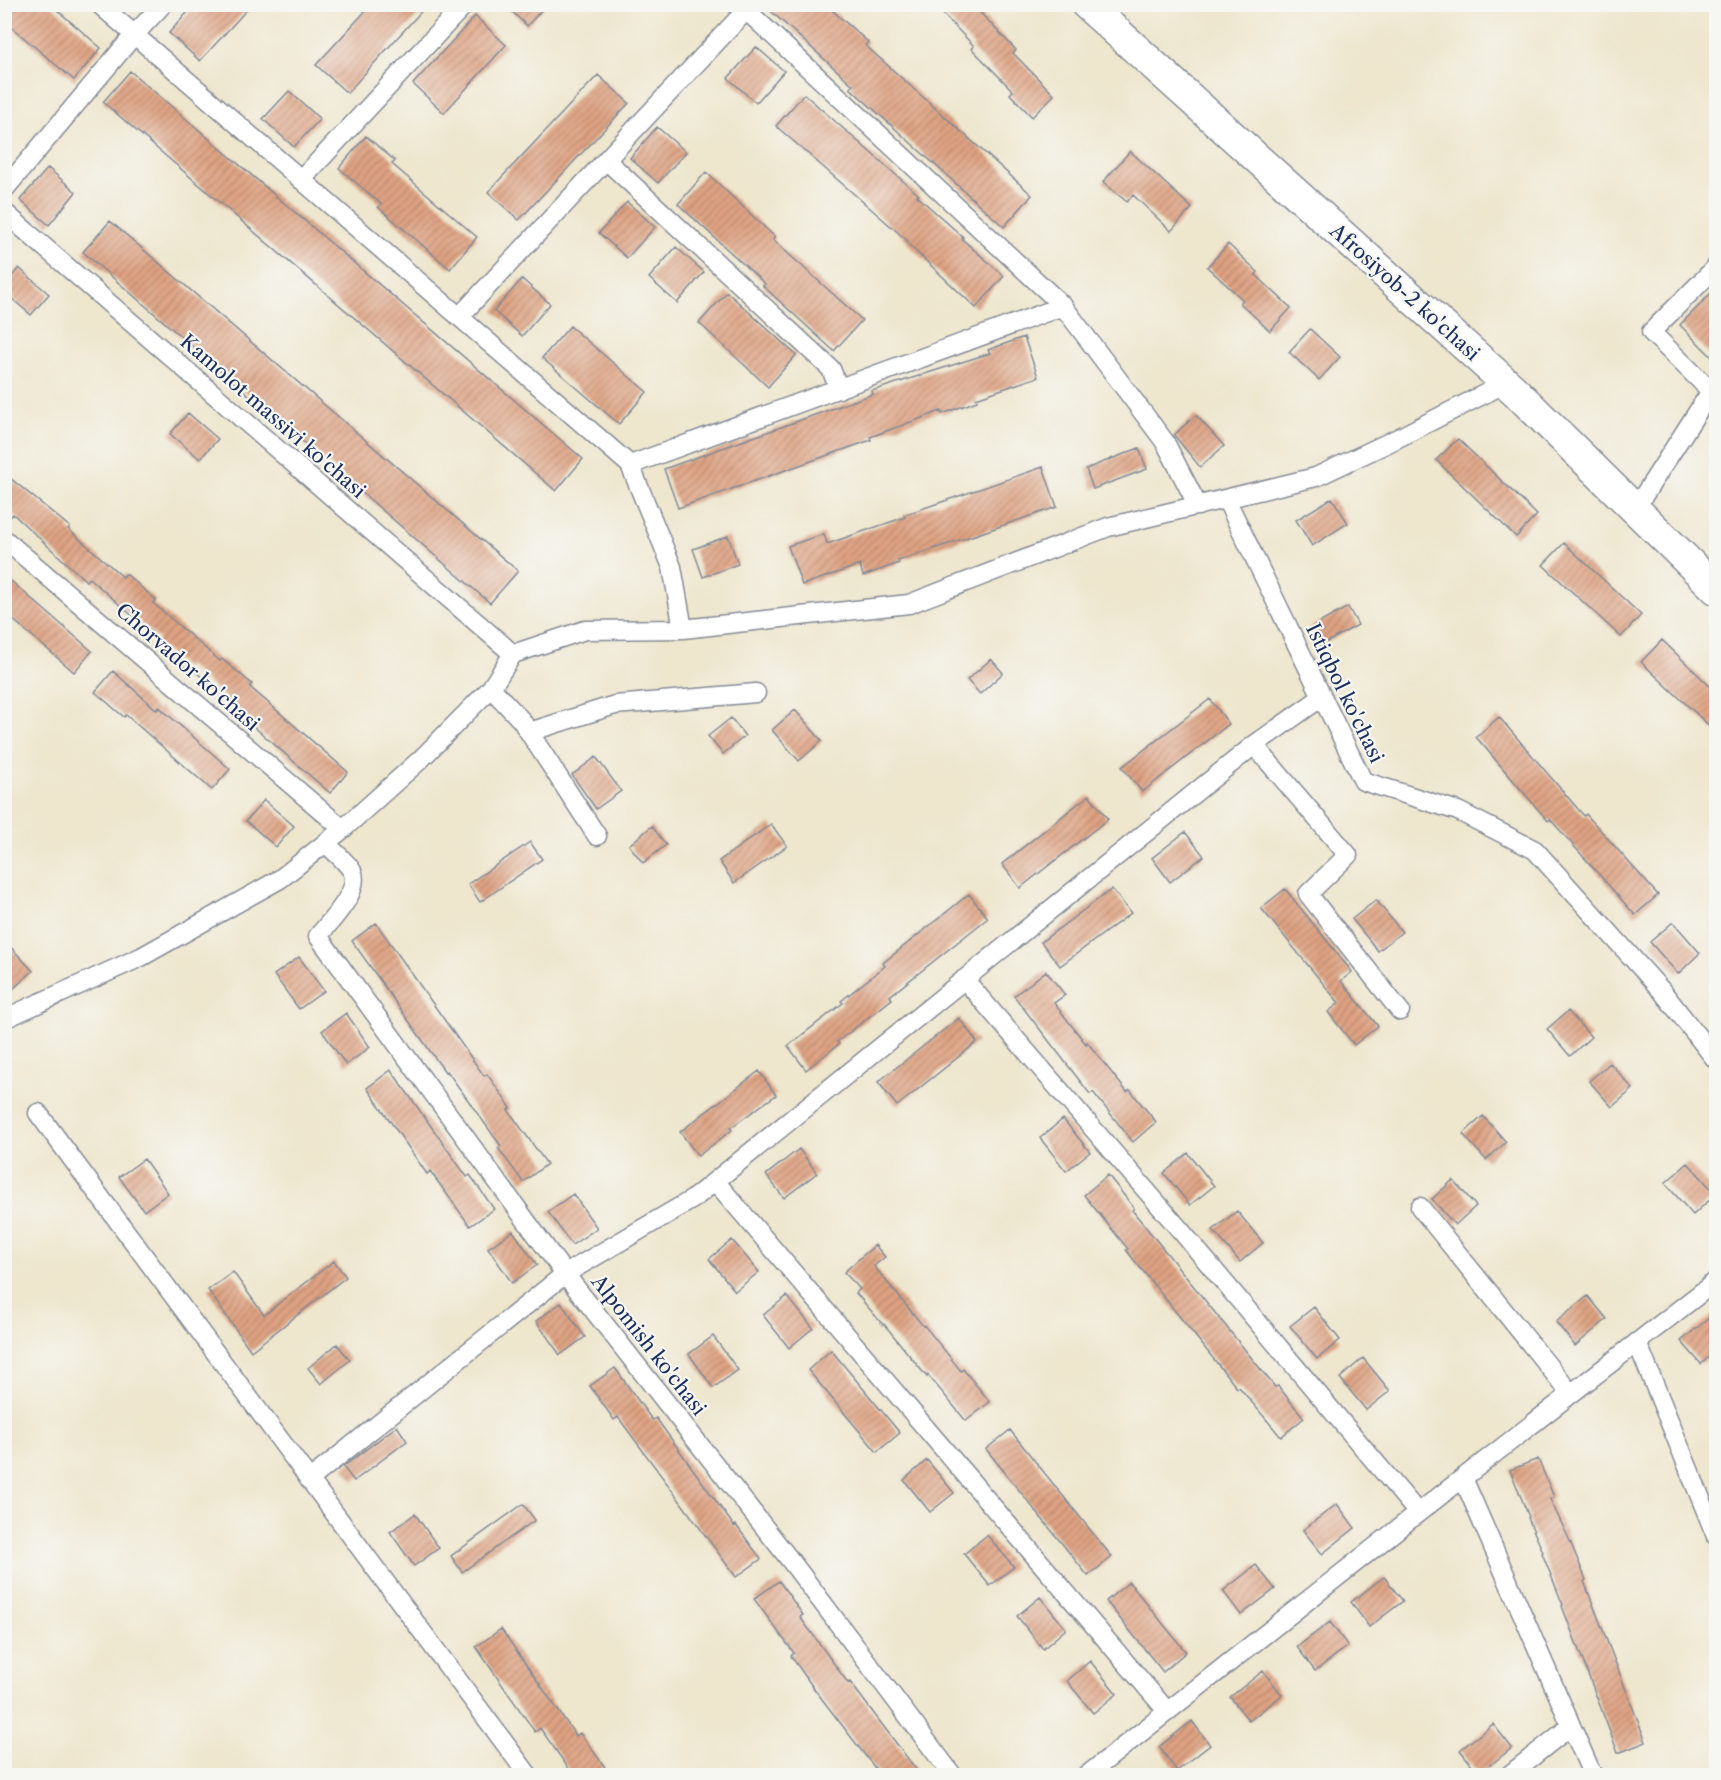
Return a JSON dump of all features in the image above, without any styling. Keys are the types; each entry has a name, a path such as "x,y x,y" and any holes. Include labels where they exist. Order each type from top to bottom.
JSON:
{"main road":[{"name":"Afrosiyob-2 ko'chasi","path":"1086,4 1506,383 1716,589"}],"street":[{"path":"99,4 630,465 672,567 683,629"},
{"path":"4,190 134,35 163,4"},
{"path":"301,180 465,4"},
{"path":"459,317 749,8 1063,306 1165,442 1198,506"},
{"path":"606,160 831,369 839,389"},
{"name":"Kamolot massivi ko'chasi","path":"4,212 513,654"},
{"path":"1635,508 1714,393 1651,332 1716,267"},
{"path":"630,465 1063,306"},
{"path":"4,1019 141,957 331,849 343,829 421,759 491,688 513,654 585,630 683,629 909,604 1108,528 1316,477 1506,383"},
{"name":"Istiqbol ko'chasi","path":"1226,499 1363,781 1458,811 1535,850 1662,991 1716,1060"},
{"name":"Chorvador ko'chasi","path":"4,539 343,829"},
{"path":"491,688 525,726 597,836"},
{"path":"525,726 615,705 756,693"},
{"path":"309,1480 565,1274 693,1199 1254,745 1322,697"},
{"path":"1254,745 1348,855 1308,894 1400,1011"},
{"name":"Alpomish ko'chasi","path":"331,849 353,872 354,886 343,907 318,936 565,1274 794,1565 953,1776"},
{"path":"964,979 1182,1232 1418,1513"},
{"path":"38,1113 530,1776"},
{"path":"715,1181 1167,1712"},
{"path":"1420,1207 1571,1394"},
{"path":"1086,1776 1716,1281"},
{"path":"1637,1342 1716,1536"},
{"path":"1463,1478 1593,1776"},
{"path":"1508,1776 1571,1726"}],"building":[{"path":"10,4 50,4 101,48 74,80 4,21 4,11"},
{"path":"195,4 252,4 200,61 169,33"},
{"path":"372,4 428,4 347,93 316,65"},
{"path":"504,4 547,4 527,26"},
{"path":"763,4 825,4 868,42 865,45 1032,195 1004,227 850,88 853,85"},
{"path":"933,4 972,4 1016,50 1013,53 1054,95 1032,117 1010,94 1013,91 972,49 974,46"},
{"path":"475,16 506,45 444,113 413,84"},
{"path":"756,47 784,71 756,103 728,78"},
{"path":"130,71 583,459 556,491 103,102"},
{"path":"598,75 629,103 519,220 488,192"},
{"path":"289,91 320,119 294,147 263,119"},
{"path":"804,94 919,195 917,196 1004,276 976,308 907,243 909,242 776,126"},
{"path":"657,127 686,152 658,183 630,158"},
{"path":"366,136 395,161 392,164 477,237 450,269 378,207 381,204 339,168"},
{"path":"1130,151 1192,208 1171,231 1133,195 1127,202 1103,182"},
{"path":"48,168 76,192 49,225 20,200"},
{"path":"706,172 775,237 773,240 862,320 834,351 678,204"},
{"path":"627,202 655,227 627,258 599,233"},
{"path":"110,221 518,571 490,603 83,252"},
{"path":"1228,244 1291,308 1270,331 1240,303 1243,300 1207,267"},
{"path":"676,247 704,272 677,303 649,278"},
{"path":"19,268 49,294 31,315 4,292 4,285"},
{"path":"522,279 550,304 522,336 494,311"},
{"path":"1716,288 1716,361 1680,325"},
{"path":"727,292 796,355 768,387 699,323"},
{"path":"570,326 647,392 619,424 542,358"},
{"path":"1310,329 1340,357 1319,380 1289,352"},
{"path":"1024,337 1038,377 976,398 977,401 942,414 941,411 870,437 871,440 678,508 664,469 873,394 872,391 990,353 988,350"},
{"path":"188,413 218,439 200,459 170,434"},
{"path":"1196,415 1224,446 1200,467 1174,435"},
{"path":"1458,439 1537,515 1516,537 1436,460"},
{"path":"1139,448 1147,469 1093,489 1086,469"},
{"path":"1043,467 1057,507 898,561 899,563 863,576 860,565 802,585 788,546 824,534 827,544"},
{"path":"4,473 70,527 68,529 123,577 126,574 156,600 153,603 220,661 222,659 252,684 250,687 348,772 330,793 188,665 186,668 156,642 159,639 89,578 86,581 13,514 4,524"},
{"path":"1332,498 1348,523 1312,546 1296,520"},
{"path":"728,536 738,564 703,577 693,549"},
{"path":"1564,543 1641,615 1621,637 1543,565"},
{"path":"4,575 92,651 74,672 4,612"},
{"path":"1348,607 1358,625 1320,646 1310,628"},
{"path":"1662,640 1716,692 1716,732 1641,662"},
{"path":"991,659 1003,673 980,694 967,680"},
{"path":"113,671 157,710 159,707 230,769 212,790 126,715 124,717 95,692"},
{"path":"1210,699 1229,724 1142,792 1122,767"},
{"path":"795,710 822,741 799,761 772,730"},
{"path":"1499,717 1584,816 1586,814 1658,895 1635,915 1550,819 1548,821 1476,737"},
{"path":"731,718 745,736 723,754 708,736"},
{"path":"596,757 621,791 596,809 572,775"},
{"path":"1089,795 1108,819 1020,888 1002,864"},
{"path":"264,800 294,826 276,847 246,821"},
{"path":"771,824 787,846 734,883 719,861"},
{"path":"652,826 666,845 643,863 629,845"},
{"path":"1185,832 1204,856 1170,882 1152,858"},
{"path":"530,842 542,859 480,902 468,884"},
{"path":"1112,889 1131,913 1060,966 1041,942"},
{"path":"1285,889 1352,972 1341,981 1378,1026 1354,1045 1328,1012 1339,1003 1261,908"},
{"path":"969,894 988,918 890,996 892,999 837,1042 839,1044 806,1070 788,1046 843,1003 841,1001 885,966 883,963"},
{"path":"1376,900 1402,932 1378,951 1352,919"},
{"path":"1673,922 1700,953 1678,974 1650,942"},
{"path":"376,923 484,1076 487,1074 511,1108 508,1110 547,1164 523,1182 498,1148 501,1146 352,941"},
{"path":"4,940 33,971 13,989 4,980"},
{"path":"299,957 324,991 299,1009 274,975"},
{"path":"1046,971 1065,995 1054,1003 1127,1092 1130,1090 1156,1122 1133,1142 1093,1092 1090,1094 1014,996"},
{"path":"1568,1011 1591,1037 1570,1056 1547,1029"},
{"path":"346,1013 370,1047 346,1065 322,1031"},
{"path":"959,1018 977,1042 897,1106 878,1082"},
{"path":"1610,1063 1633,1089 1612,1107 1589,1081"},
{"path":"391,1070 467,1177 470,1175 494,1209 470,1226 430,1171 427,1174 367,1088"},
{"path":"759,1071 776,1095 730,1128 732,1130 698,1156 680,1132"},
{"path":"1483,1116 1506,1142 1486,1160 1463,1134"},
{"path":"1063,1119 1090,1152 1066,1171 1040,1138"},
{"path":"799,1149 817,1173 784,1198 766,1175"},
{"path":"1188,1153 1214,1186 1190,1205 1164,1173"},
{"path":"144,1159 168,1193 144,1211 119,1177"},
{"path":"1688,1163 1716,1194 1693,1215 1665,1183"},
{"path":"1108,1175 1134,1208 1132,1210 1275,1387 1278,1386 1304,1418 1281,1437 1239,1387 1237,1388 1084,1195"},
{"path":"1453,1180 1476,1206 1455,1225 1432,1199"},
{"path":"573,1194 597,1228 572,1245 548,1212"},
{"path":"1237,1211 1263,1243 1240,1262 1213,1230"},
{"path":"513,1231 537,1265 512,1283 488,1248"},
{"path":"732,1240 759,1272 735,1291 709,1259"},
{"path":"875,1245 885,1257 874,1266 961,1371 963,1369 990,1402 966,1421 856,1293 860,1289 844,1272"},
{"path":"334,1261 346,1277 251,1351 208,1290 233,1272 264,1315"},
{"path":"787,1296 813,1328 789,1348 763,1315"},
{"path":"1588,1296 1607,1319 1575,1346 1556,1322"},
{"path":"561,1303 585,1337 560,1355 536,1321"},
{"path":"1314,1307 1340,1340 1317,1359 1290,1326"},
{"path":"1716,1312 1716,1351 1701,1364 1681,1341"},
{"path":"713,1336 738,1370 713,1388 689,1354"},
{"path":"337,1344 350,1360 321,1384 308,1368"},
{"path":"831,1350 900,1433 877,1452 808,1370"},
{"path":"1363,1358 1390,1391 1366,1410 1340,1378"},
{"path":"615,1368 652,1420 656,1418 734,1526 736,1525 761,1559 736,1577 618,1417 614,1420 590,1386"},
{"path":"397,1426 407,1441 354,1481 343,1467"},
{"path":"1010,1430 1112,1557 1088,1576 986,1449"},
{"path":"1538,1459 1554,1497 1550,1499 1586,1580 1584,1581 1646,1742 1618,1753 1510,1470"},
{"path":"927,1460 954,1493 930,1512 904,1480"},
{"path":"523,1504 535,1520 462,1572 451,1556"},
{"path":"1337,1504 1355,1528 1322,1554 1303,1530"},
{"path":"415,1514 439,1548 414,1566 390,1532"},
{"path":"987,1535 1014,1567 990,1586 964,1554"},
{"path":"1256,1565 1275,1589 1241,1615 1223,1591"},
{"path":"1384,1577 1403,1601 1369,1627 1351,1602"},
{"path":"779,1581 803,1615 800,1617 848,1683 850,1682 921,1776 881,1776 815,1690 791,1656 794,1653 754,1599"},
{"path":"1129,1582 1186,1652 1163,1672 1106,1601"},
{"path":"1040,1597 1066,1629 1043,1649 1017,1616"},
{"path":"1330,1622 1348,1646 1315,1671 1297,1647"},
{"path":"501,1629 576,1736 580,1733 605,1767 592,1776 574,1776 540,1728 535,1732 476,1647"},
{"path":"1090,1661 1117,1694 1093,1713 1067,1681"},
{"path":"1263,1671 1282,1695 1249,1721 1230,1697"},
{"path":"1192,1721 1210,1745 1177,1771 1159,1747"},
{"path":"1493,1724 1512,1748 1479,1774 1460,1750"}]}
